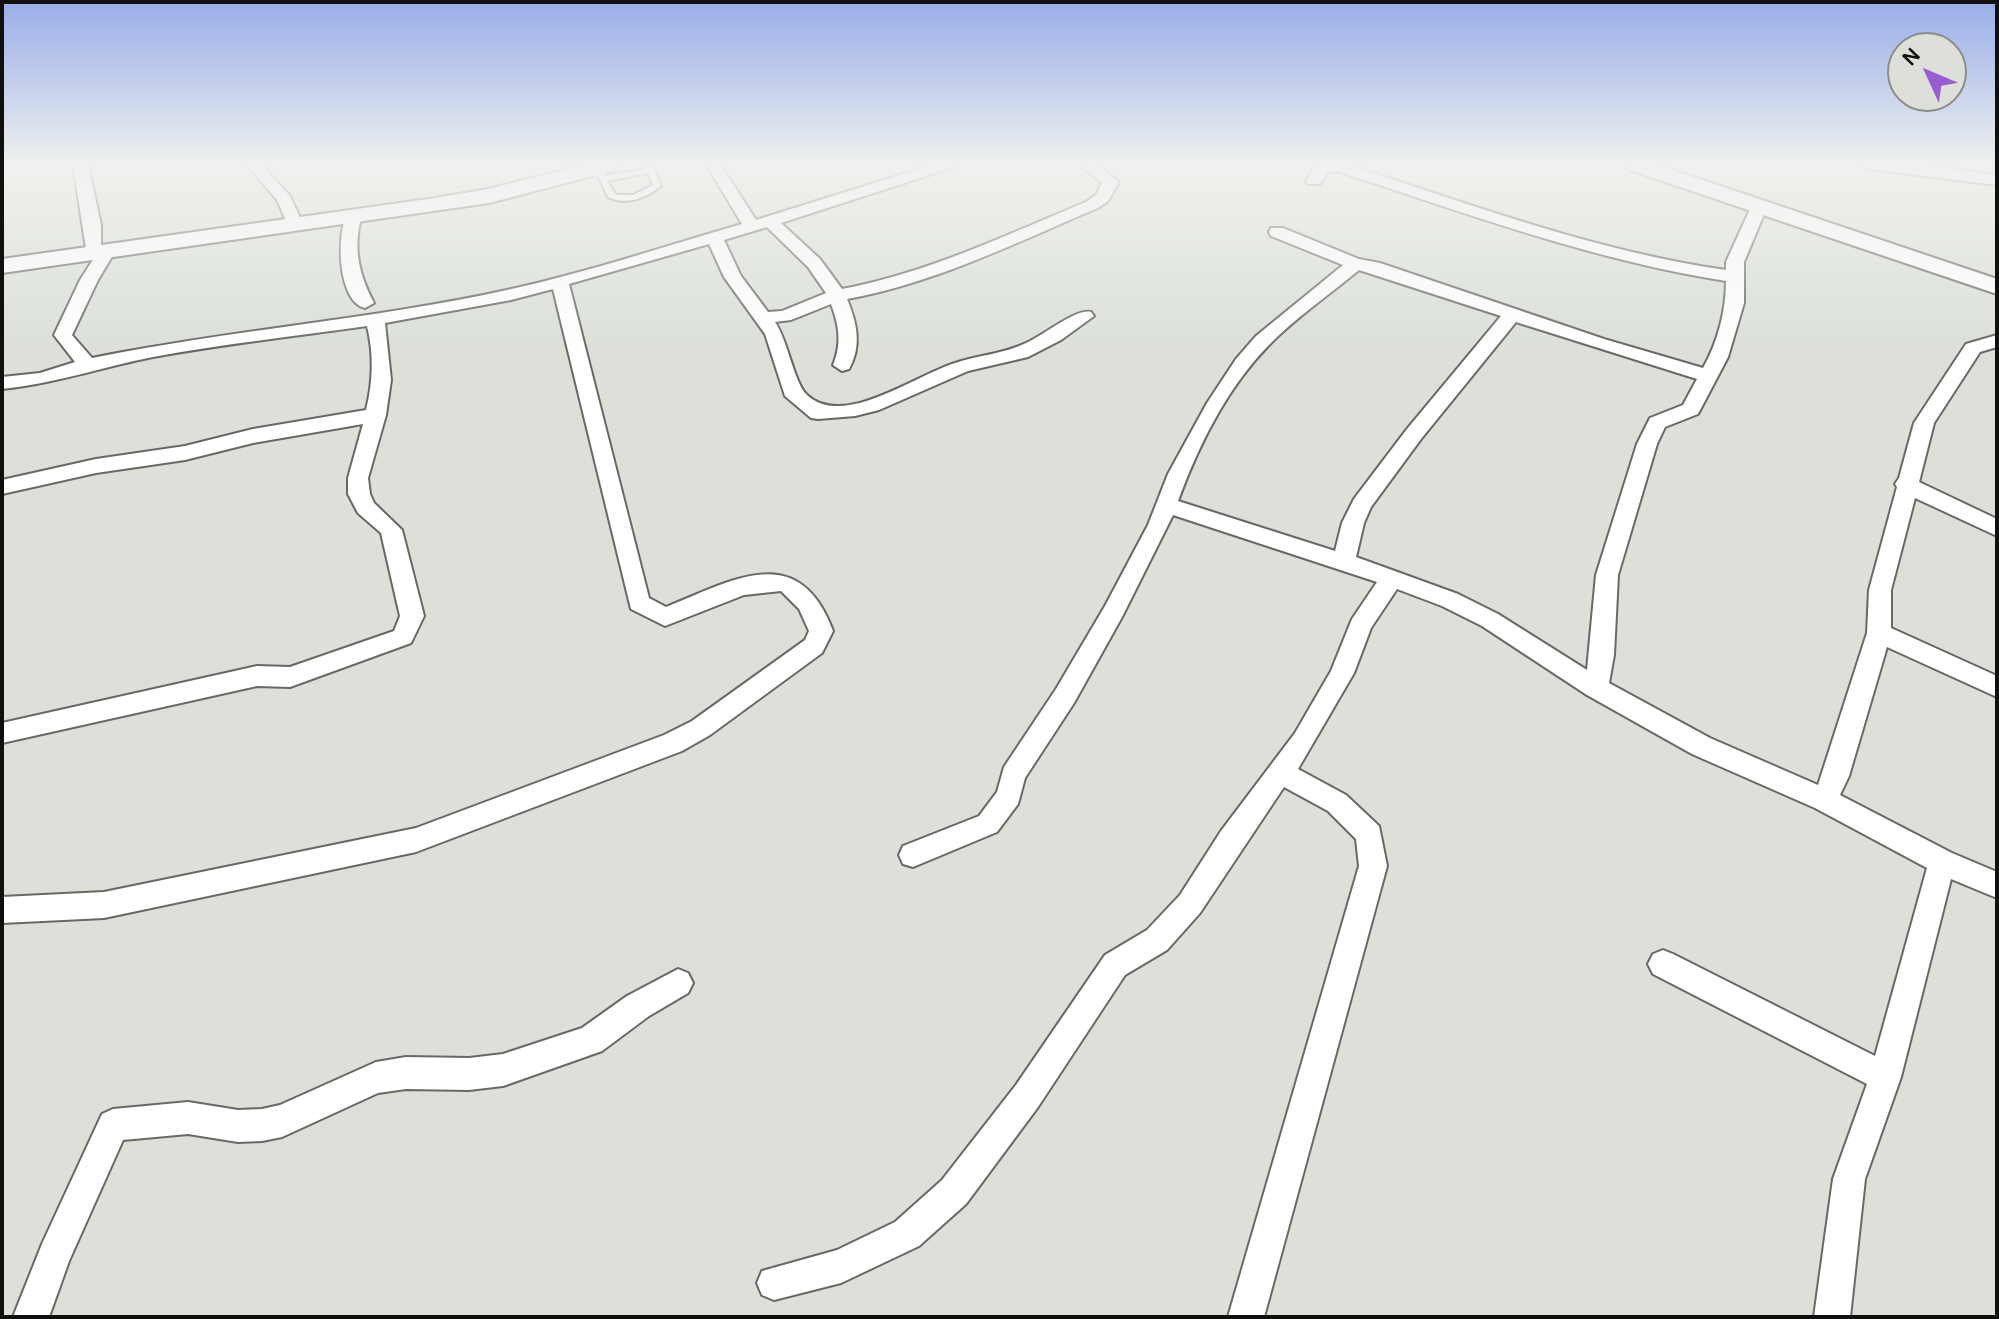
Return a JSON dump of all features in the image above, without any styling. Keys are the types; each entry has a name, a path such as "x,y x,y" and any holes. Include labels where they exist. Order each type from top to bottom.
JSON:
{"street":[{"path":"87,365 63,335 101,250 93,226"},
{"path":"2,266 101,250 299,226"},
{"path":"2,733 257,676 290,677 403,637 412,616 391,530 366,508 359,494 358,478 383,379 383,345 370,311 351,276 348,262 351,226"},
{"path":"2,383 41,379 87,365 370,311 560,283 753,226"},
{"path":"764,226 827,278 850,337 848,355 842,365"},
{"path":"764,318 802,311 835,296 883,287 937,270 1043,226"},
{"path":"1519,226 1575,244 1663,266 1735,277"},
{"path":"1596,688 1602,655 1607,575 1647,444 1657,423 1691,409 1719,357 1735,303 1740,245 1750,226"},
{"path":"1814,226 1997,287"},
{"path":"1277,232 1355,264 1374,267 1597,343 1708,376"},
{"path":"715,238 733,277 774,334 795,396 811,411 830,414 873,405 926,385 968,364 997,360 1037,346 1085,316"},
{"path":"913,855 988,824 1009,796 1013,775 1088,658 1159,525 1201,428 1243,363 1291,314 1355,264"},
{"path":"2,910 104,905 416,840 673,743 701,728 814,646 821,631 816,616 791,586 782,582 740,589 665,617 639,603 560,283"},
{"path":"1344,562 1353,523 1362,504 1414,434 1513,314"},
{"path":"1824,800 1836,776 1879,633 1880,590 1905,484 1924,423 1973,348 1997,341"},
{"path":"2,487 96,466 185,453 253,436 376,415"},
{"path":"1905,484 1997,528"},
{"path":"1166,505 1344,562 1476,612 1596,688 1701,746 1824,800 1942,862 1997,885"},
{"path":"774,1283 841,1266 907,1234 954,1192 1018,1108 1115,965 1157,940 1174,924 1304,740 1327,700 1360,625 1392,579"},
{"path":"1879,633 1997,687"},
{"path":"1246,1317 1373,866 1369,834 1337,803 1280,772"},
{"path":"1832,1317 1849,1179 1885,1077 1942,862"},
{"path":"1663,964 1885,1077"},
{"path":"31,1317 54,1256 113,1125 188,1118 238,1126 262,1125 282,1121 376,1078 406,1073 469,1074 503,1070 591,1040 647,1000 678,983"}]}
